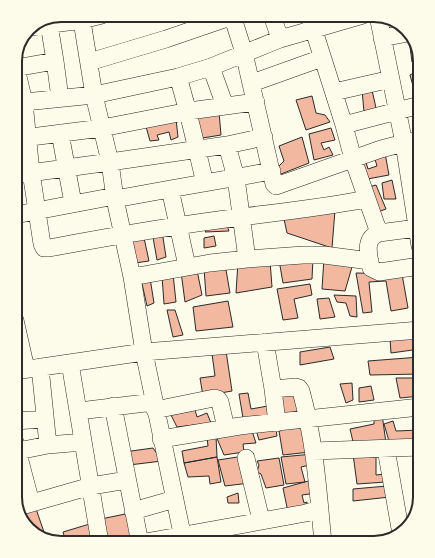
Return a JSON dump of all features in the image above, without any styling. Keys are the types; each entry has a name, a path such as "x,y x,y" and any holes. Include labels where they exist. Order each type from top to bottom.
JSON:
{"street":[{"path":"83,22 94,95 110,162 115,198 132,277 144,352 182,536"},
{"path":"88,62 166,39 213,22"},
{"path":"235,22 252,83 274,184 276,186 353,159 412,141"},
{"path":"274,22 280,39"},
{"path":"22,103 94,95 178,77 211,67 280,39 311,22 334,92 353,159 379,233"},
{"path":"379,22 398,111 412,141 413,156"},
{"path":"49,24 60,98"},
{"path":"382,38 403,34"},
{"path":"252,83 322,58"},
{"path":"22,67 55,61"},
{"path":"211,67 225,106"},
{"path":"178,77 189,111 196,150 205,183"},
{"path":"334,92 392,79"},
{"path":"22,138 102,128 189,111 256,102"},
{"path":"344,125 413,107"},
{"path":"60,134 73,203"},
{"path":"23,173 196,150 264,137"},
{"path":"227,144 236,178 247,259"},
{"path":"22,156 23,173 37,210 42,244 44,248 47,249 123,234 323,207 367,199"},
{"path":"22,213 73,203 115,198 272,172"},
{"path":"170,189 187,266"},
{"path":"413,229 373,235 368,244 372,268 379,272 413,267"},
{"path":"132,277 187,266 247,259 324,255 370,261"},
{"path":"27,369 144,352 413,331"},
{"path":"265,342 277,422"},
{"path":"22,349 27,369 44,418 48,445"},
{"path":"70,363 99,536"},
{"path":"273,389 299,388 308,418 314,451 322,536"},
{"path":"79,411 113,406 155,406 214,398 218,399 220,402 226,428"},
{"path":"113,406 126,480 138,536"},
{"path":"161,438 308,418 413,408"},
{"path":"22,420 44,418"},
{"path":"22,447 83,442"},
{"path":"314,451 413,447"},
{"path":"386,449 400,526"},
{"path":"246,458 261,520"},
{"path":"22,486 25,505 91,486 126,480"},
{"path":"133,511 175,499"},
{"path":"195,536 261,520 306,513 320,509"}],"building":[{"path":"410,46 413,56 412,62"},
{"path":"413,73 413,86 410,75"},
{"path":"362,90 372,90 376,108 364,112"},
{"path":"312,96 316,113 325,115 330,122 306,130 296,100"},
{"path":"219,112 221,135 196,139 192,117"},
{"path":"176,119 178,137 171,140 169,132 157,135 159,140 150,141 145,123"},
{"path":"331,128 335,140 321,143 324,150 329,147 333,155 314,160 309,134"},
{"path":"302,137 309,163 276,176 275,170 284,161 279,146"},
{"path":"385,153 389,175 362,180 358,160 365,159 368,169 377,166 374,156"},
{"path":"392,180 396,199 384,199 382,183"},
{"path":"376,185 386,209 378,212 369,187"},
{"path":"335,210 332,248 287,233 284,219"},
{"path":"227,226 229,231 205,232 209,227"},
{"path":"162,231 166,257 157,260 152,232"},
{"path":"143,233 149,261 135,263 131,236"},
{"path":"214,236 216,246 204,248 204,238"},
{"path":"313,258 312,279 283,283 279,260"},
{"path":"324,258 352,267 345,291 322,289"},
{"path":"270,261 272,287 236,293 238,262"},
{"path":"225,264 230,293 206,296 204,268"},
{"path":"197,270 202,295 185,302 181,272"},
{"path":"356,273 402,274 408,308 391,311 386,281 369,282 372,312 363,313"},
{"path":"173,274 176,302 164,304 162,276"},
{"path":"150,278 154,303 147,306 141,279"},
{"path":"310,284 312,295 294,299 298,318 283,320 277,289"},
{"path":"334,295 356,296 357,317 350,316 346,303 337,302"},
{"path":"329,298 335,317 320,319 317,299"},
{"path":"228,301 233,327 196,331 193,307"},
{"path":"167,310 175,310 183,335 173,337"},
{"path":"413,337 413,350 391,353 390,339"},
{"path":"330,347 334,359 300,365 300,352"},
{"path":"226,351 232,391 203,396 200,378 215,376 212,354"},
{"path":"413,358 413,374 370,375 368,361"},
{"path":"396,378 413,378 413,397 400,398"},
{"path":"352,383 353,400 346,403 340,384"},
{"path":"371,386 374,400 359,402 359,388"},
{"path":"248,393 251,409 268,406 271,415 243,418 239,394"},
{"path":"301,393 305,414 284,415 279,394"},
{"path":"195,410 197,417 207,413 211,423 177,427 171,415"},
{"path":"382,414 386,443 354,446 350,429 374,424 374,415"},
{"path":"393,421 396,431 413,430 413,443 389,441 384,424"},
{"path":"275,423 277,436 259,440 255,426"},
{"path":"306,424 310,452 283,455 278,425"},
{"path":"252,431 256,443 243,444 244,452 224,455 216,436"},
{"path":"216,436 217,457 184,463 182,451 208,446 207,437"},
{"path":"153,448 162,461 129,465 124,452"},
{"path":"376,453 376,475 385,474 386,482 357,484 353,454"},
{"path":"313,454 314,464 301,467 305,482 286,484 281,457"},
{"path":"244,456 250,483 225,486 218,460"},
{"path":"217,457 221,482 210,484 209,476 188,477 184,463"},
{"path":"279,458 284,485 266,488 261,474 257,472 259,465 257,461"},
{"path":"312,480 316,493 302,495 304,503 307,502 307,508 288,512 283,488"},
{"path":"387,486 390,497 353,501 353,489"},
{"path":"238,493 239,503 228,503 227,497"},
{"path":"34,503 44,532 32,523 24,510"},
{"path":"130,513 133,536 102,536 101,519"},
{"path":"93,523 96,535 64,536 63,532"}]}
